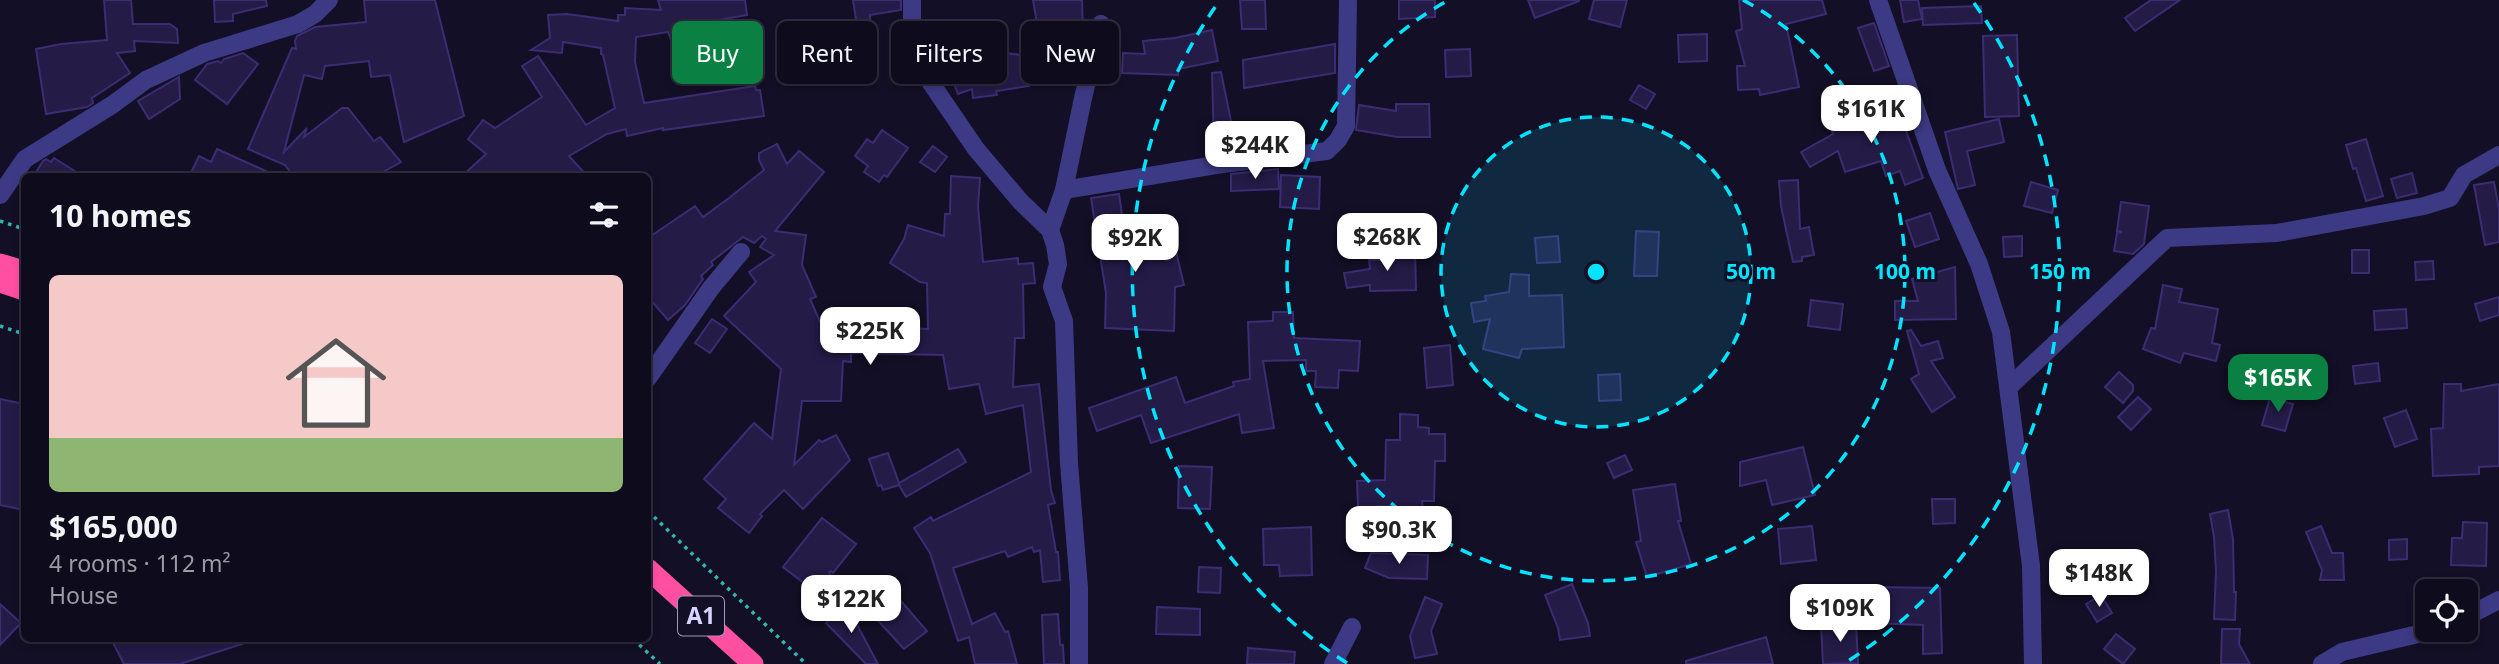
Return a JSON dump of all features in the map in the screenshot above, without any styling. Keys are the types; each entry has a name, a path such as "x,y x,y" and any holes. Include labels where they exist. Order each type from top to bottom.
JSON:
{"highway":[{"path":"0,264 21,270"},
{"path":"0,282 21,289"},
{"name":"A1","path":"651,572 753,664"},
{"name":"A1","path":"651,587 736,664"}],"street":[{"path":"0,195 25,159 111,106 146,80 204,53 298,24 315,14 329,0"},
{"path":"912,0 912,50 918,64 976,149 1020,201 1050,230"},
{"path":"1064,190 1208,166 1327,151 1338,140 1346,126 1348,0"},
{"path":"1878,0 1937,170 1979,264 2001,332 2031,566 2033,664"},
{"path":"1079,664 1079,588 1069,463 1064,321 1052,293 1052,281 1058,264 1050,230 1064,190 1086,84"},
{"path":"2009,387 2167,239 2277,233 2424,206 2450,198 2464,175 2499,155"},
{"path":"651,375 711,288 741,253"},
{"path":"2478,611 2499,600"},
{"path":"1333,664 1352,627"},
{"path":"2322,664 2342,652 2415,635"}],"path":[{"path":"0,221 21,228"},
{"path":"0,326 21,333"},
{"path":"651,514 806,664"},
{"path":"636,642 660,664"}],"building":[{"path":"104,0 131,0 133,24 170,24 177,29 178,43 134,41 135,51 117,53 130,73 92,98 93,103 87,107 46,114 36,49 107,40"},
{"path":"214,0 266,0 267,6 233,14 233,21 215,22"},
{"path":"364,0 435,0 464,116 404,142 390,75 371,77 369,61 325,66 322,79 304,75 284,152 307,128 304,137 342,108 348,108 374,141 380,137 401,162 381,173 291,173 285,165 248,149 292,48 296,49 297,36 315,27 366,22"},
{"path":"658,0 745,0 747,15 717,21 672,21 671,40 668,32 636,37 635,62 644,103 755,86 756,90 760,90 764,116 663,128 627,136 626,129 607,134 569,156 584,173 465,173 486,154 468,139 483,120 495,128 542,97 522,66 538,56 586,125 615,108 601,48 563,42 562,53 531,50 550,38 548,15 567,14 618,21 618,15 625,15 625,8 661,10"},
{"path":"853,0 901,0 901,10 870,15 870,21 856,21"},
{"path":"1033,0 1082,0 1083,21 1037,21"},
{"path":"1240,0 1265,0 1266,29 1242,29"},
{"path":"1399,0 1435,0 1435,17 1399,19"},
{"path":"1528,0 1579,0 1579,1 1535,18"},
{"path":"1594,0 1627,0 1620,27 1589,19"},
{"path":"1739,0 1822,0 1826,14 1786,24 1799,87 1760,95 1759,89 1738,90 1737,66 1745,66 1736,31 1742,29"},
{"path":"1900,0 1918,0 1922,19 1904,22"},
{"path":"2151,0 2180,0 2135,31 2125,18"},
{"path":"1981,6 1982,23 1923,25 1922,8"},
{"path":"1874,23 1889,66 1874,71 1858,28"},
{"path":"1212,30 1218,61 1178,69 1178,75 1122,73 1123,53 1145,54 1143,41"},
{"path":"1707,34 1707,61 1679,62 1678,35"},
{"path":"2017,35 2019,116 1985,117 1983,36"},
{"path":"1335,44 1335,73 1244,88 1243,60"},
{"path":"1470,49 1471,76 1446,77 1445,50"},
{"path":"243,53 258,64 227,104 195,80 207,64 218,61 221,63 224,59"},
{"path":"1007,53 1021,55 1021,84 1029,86 973,98 972,89 958,94 954,84 1007,84"},
{"path":"1221,72 1233,131 1251,129 1251,149 1230,152 1230,146 1214,146 1212,73"},
{"path":"179,77 180,99 149,119 138,101"},
{"path":"1639,85 1655,94 1646,109 1630,100"},
{"path":"1896,103 1923,178 1905,185 1900,171 1886,176 1881,161 1845,172 1838,151 1810,167 1801,152 1833,134 1831,127"},
{"path":"1396,104 1429,104 1430,137 1397,137 1356,130 1359,105 1396,111"},
{"path":"1999,119 2004,142 1967,151 1975,185 1958,189 1945,132"},
{"path":"882,130 908,148 887,177 884,175 879,182 864,172 868,166 855,156 867,139 873,143"},
{"path":"2366,139 2383,196 2366,201 2346,145"},
{"path":"777,144 787,164 799,151 824,172 775,231 806,235 802,265 816,297 810,299 822,326 852,327 852,331 892,334 902,334 903,328 928,329 927,283 920,282 890,263 904,239 908,225 944,236 945,214 950,214 951,176 980,178 978,206 983,262 1018,258 1018,264 1033,263 1035,283 1023,284 1024,338 1015,338 1013,387 1039,384 1051,490 1055,503 1048,505 1058,552 1060,580 1043,582 1040,550 1034,552 1032,547 1008,557 1005,551 953,568 972,624 995,613 1005,632 1008,631 1017,664 975,664 969,637 958,641 930,553 914,528 931,517 933,521 1031,472 1023,405 986,414 979,384 949,389 943,355 851,353 851,362 843,361 841,401 802,401 794,465 819,440 822,442 836,435 850,460 803,509 784,490 760,514 762,516 749,533 718,508 726,499 704,479 754,423 772,439 781,369 724,316 756,282 749,272 774,255 760,247 766,239 762,236 754,243 743,237 711,262 713,265 701,276 703,279 685,305 668,320 651,300 651,236 695,206 703,217 729,198 764,170 759,153"},
{"path":"933,146 947,157 935,172 920,162"},
{"path":"217,149 270,173 191,173 199,156 211,162"},
{"path":"54,158 78,173 36,173 43,161 46,159 51,162"},
{"path":"1278,169 1279,189 1231,191 1231,174"},
{"path":"2412,173 2417,193 2397,198 2391,179"},
{"path":"1281,175 1320,177 1319,209 1280,207"},
{"path":"1798,180 1800,229 1809,227 1814,255 1793,262 1781,206 1779,181"},
{"path":"2031,182 2058,190 2052,213 2024,206"},
{"path":"2494,182 2499,209 2499,242 2485,245 2474,185"},
{"path":"1119,194 1127,250 1173,239 1184,285 1175,287 1174,331 1105,328 1106,293 1091,198"},
{"path":"2121,202 2149,206 2144,244 2133,254 2114,251 2117,233 2122,232 2117,231"},
{"path":"1930,213 1939,239 1915,247 1906,221"},
{"path":"1636,231 1659,232 1657,276 1634,276"},
{"path":"1558,236 1560,262 1537,263 1535,238"},
{"path":"2022,236 2022,256 2004,257 2003,237"},
{"path":"1415,249 1416,290 1370,291 1370,285 1347,288 1344,273 1370,269 1369,260 1391,260 1390,250"},
{"path":"2352,250 2369,250 2369,273 2352,273"},
{"path":"2433,261 2434,279 2416,280 2415,262"},
{"path":"1955,267 1956,319 1895,320 1895,301 1918,301 1912,279"},
{"path":"1511,274 1529,275 1529,296 1562,295 1564,347 1522,349 1519,358 1483,349 1490,319 1474,322 1471,303 1486,301 1485,296 1509,292"},
{"path":"2163,285 2182,289 2179,302 2218,309 2212,343 2220,345 2216,361 2184,353 2180,363 2143,349 2151,328 2155,329"},
{"path":"2499,297 2499,315 2480,321 2475,304"},
{"path":"1811,300 1843,304 1840,330 1808,326"},
{"path":"2406,309 2407,328 2375,330 2374,311"},
{"path":"1273,312 1293,312 1294,338 1360,341 1358,371 1339,370 1338,388 1315,387 1316,371 1306,371 1306,360 1263,361 1274,428 1242,433 1239,414 1151,443 1141,415 1097,431 1089,408 1176,377 1185,403 1234,386 1233,382 1250,379 1248,322 1273,321"},
{"path":"712,319 727,329 710,353 695,343"},
{"path":"1911,330 1921,346 1938,341 1943,358 1931,361 1955,397 1932,412 1911,379 1919,374 1907,331"},
{"path":"1450,345 1453,385 1427,388 1424,348"},
{"path":"2378,363 2380,381 2355,384 2353,366"},
{"path":"2119,372 2133,385 2133,391 2123,403 2105,387"},
{"path":"1620,374 1621,400 1599,401 1598,375"},
{"path":"2444,384 2461,384 2461,391 2499,384 2499,466 2479,467 2479,474 2433,476 2431,429 2443,428"},
{"path":"2138,397 2151,409 2131,430 2118,417"},
{"path":"2270,398 2293,404 2285,431 2262,425"},
{"path":"0,399 21,403 21,509 0,505"},
{"path":"2406,410 2417,439 2395,447 2384,418"},
{"path":"1400,414 1418,415 1418,427 1429,428 1429,434 1445,434 1445,461 1435,461 1434,501 1422,501 1425,525 1380,531 1390,506 1358,507 1357,481 1385,480 1386,440 1400,440"},
{"path":"1803,447 1815,495 1772,505 1766,480 1740,486 1740,462"},
{"path":"958,449 966,462 906,497 899,485 883,490 881,485 878,486 869,459 888,453 899,483"},
{"path":"1625,455 1632,470 1614,478 1607,463"},
{"path":"1179,466 1212,467 1210,509 1178,508"},
{"path":"1675,484 1681,521 1678,521 1691,564 1647,577 1636,542 1641,541 1633,490"},
{"path":"1932,499 1955,499 1955,523 1933,524"},
{"path":"2228,510 2233,539 2235,620 2214,619 2216,571 2210,514"},
{"path":"822,518 856,544 833,573 829,572 831,576 817,593 783,567"},
{"path":"2463,522 2487,523 2486,566 2451,565 2452,538 2462,538"},
{"path":"1812,526 1816,560 1781,564 1778,529"},
{"path":"2321,526 2332,553 2343,553 2344,580 2320,580 2322,570 2306,532"},
{"path":"1311,527 1312,575 1280,576 1279,565 1264,565 1263,529"},
{"path":"2407,539 2407,559 2389,560 2389,540"},
{"path":"1371,553 1428,555 1427,579 1389,578 1365,568"},
{"path":"1199,567 1221,568 1220,593 1198,592"},
{"path":"1572,584 1588,623 1590,636 1560,640 1545,595"},
{"path":"869,587 884,602 894,593 927,631 904,649 857,598"},
{"path":"1875,587 1940,588 1942,653 1923,654 1923,625 1873,623"},
{"path":"2101,595 2112,613 2097,622 2086,604"},
{"path":"1425,597 1442,604 1431,631 1437,654 1415,658 1410,636"},
{"path":"0,604 21,623 0,645"},
{"path":"847,606 878,664 866,664 826,623"},
{"path":"1157,607 1200,609 1200,635 1156,634"},
{"path":"1058,614 1064,664 1044,664 1042,615"},
{"path":"1856,623 1858,663 1823,664 1821,625"},
{"path":"2222,629 2240,629 2239,644 2250,664 2221,664"},
{"path":"2116,634 2135,649 2123,664 2104,649"},
{"path":"1766,637 1773,664 1686,664 1686,661"},
{"path":"113,642 248,642 180,664 124,664"},
{"path":"1248,648 1295,652 1294,664 1247,664"}]}
